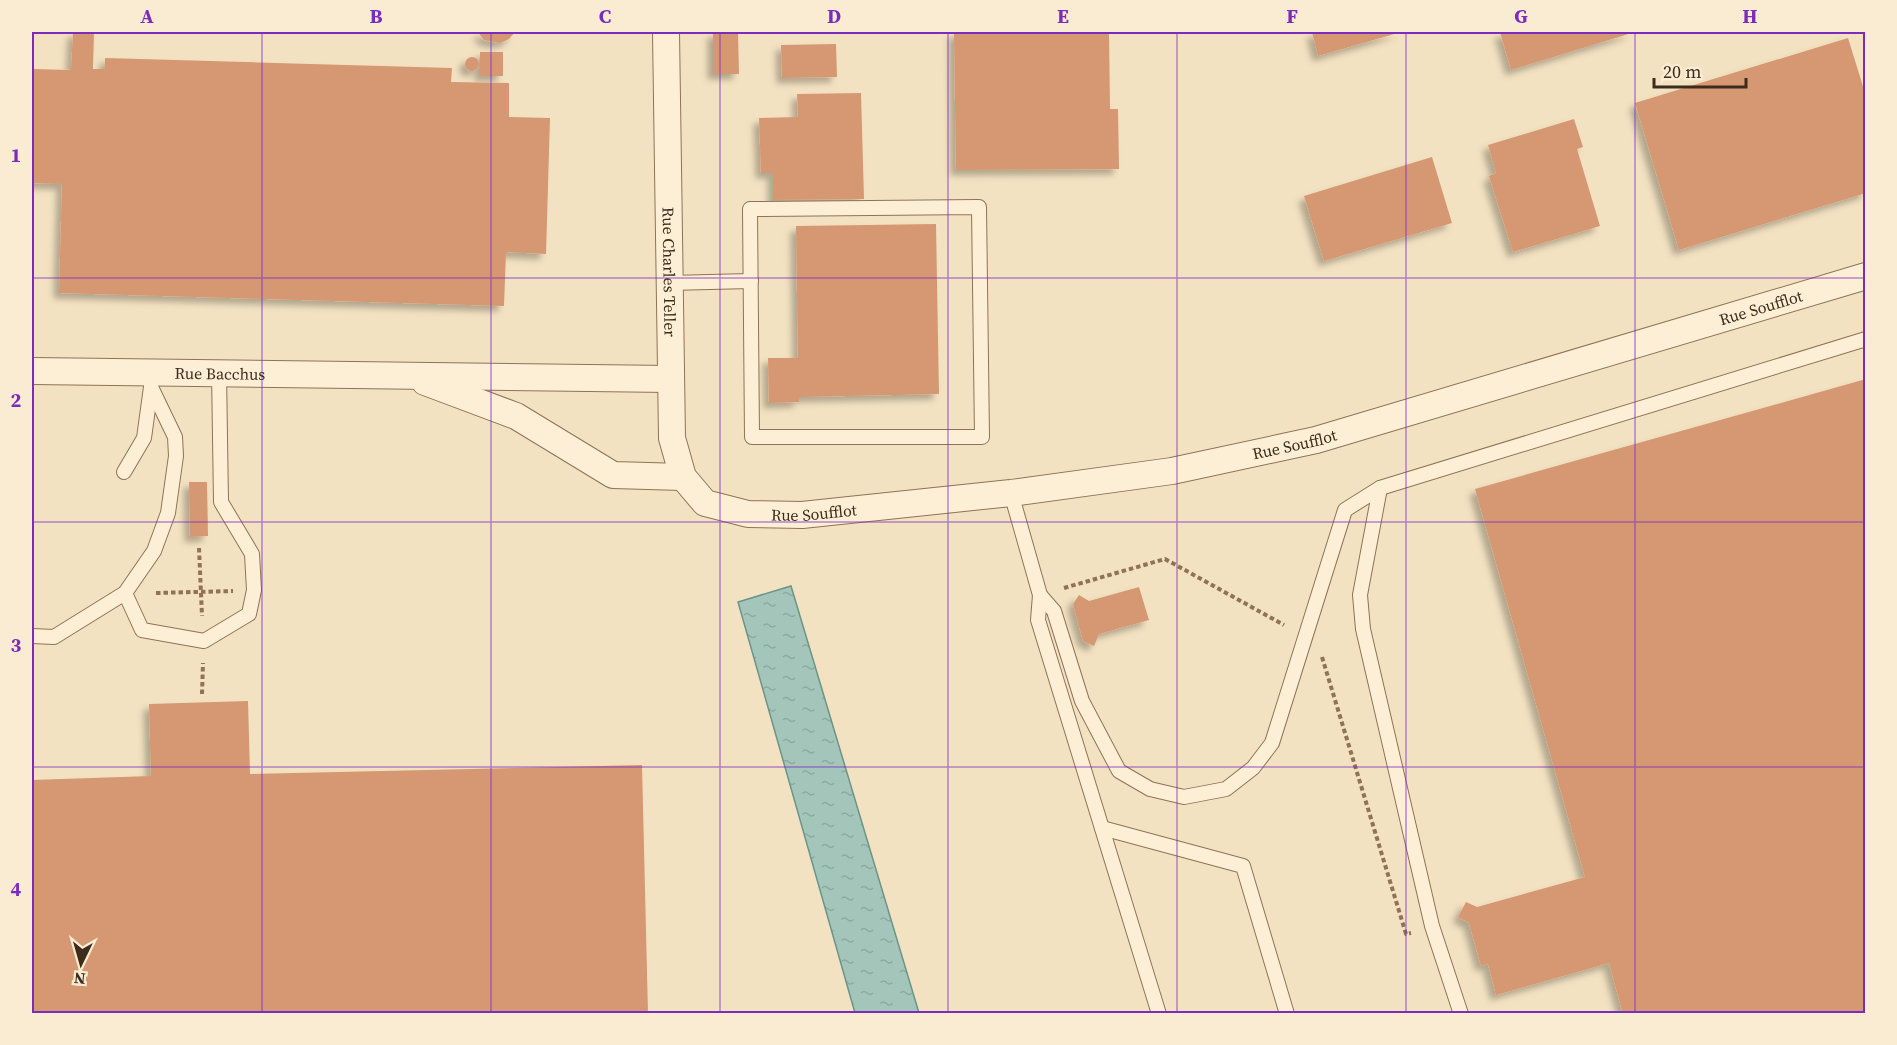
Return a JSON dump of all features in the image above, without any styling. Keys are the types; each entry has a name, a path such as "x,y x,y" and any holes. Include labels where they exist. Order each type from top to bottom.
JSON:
{"street":[{"name":"Rue Charles Teller","path":"666,32 672,438 683,477 705,502"},
{"name":"Rue Soufflot","path":"705,502 748,514 801,515 1011,493 1172,471 1316,440 1866,276"},
{"name":"Rue Bacchus","path":"32,371 149,379 219,372 670,379"},
{"name":"Rue Bacchus","path":"408,375 516,417 613,475 683,477"}],"lane":[{"path":"979,207 982,438 752,437 752,281 750,209 979,207"},
{"path":"669,283 752,281"},
{"path":"1040,595 1054,611 1082,701 1119,771 1150,789 1184,797 1226,789 1253,768 1272,743 1345,510 1380,488 1866,339"},
{"path":"125,593 142,630 204,641 249,614 254,590 252,554 221,502 219,372"},
{"path":"124,472 144,438 149,379"},
{"path":"32,636 54,637 125,593 158,541 168,513 176,456 175,437 149,379"},
{"path":"1380,488 1360,595 1363,628 1432,926 1461,1014"},
{"path":"1011,493 1040,595 1038,620 1159,1014"},
{"path":"1102,828 1244,866 1287,1014"}],"path":[{"path":"199,548 202,617"},
{"path":"1040,595 1165,559 1284,625"},
{"path":"156,593 240,591"},
{"path":"1319,649 1406,934 1414,932"},
{"path":"202,694 203,653"}],"water":[{"path":"791,586 919,1013 855,1013 738,602"}],"building":[{"path":"73,32 94,32 93,69 105,69 105,58 452,68 451,82 509,83 509,117 550,118 546,254 506,252 504,306 59,293 62,184 32,183 32,69 71,70"},
{"path":"478,32 515,32 509,39 500,43 484,40"},
{"path":"713,32 738,32 739,74 713,74"},
{"path":"954,32 1109,32 1110,109 1118,109 1119,169 956,170"},
{"path":"1312,32 1401,32 1318,56"},
{"path":"1500,32 1635,32 1511,70"},
{"path":"1848,38 1866,96 1866,193 1679,250 1635,103"},
{"path":"836,44 837,77 782,78 781,45"},
{"path":"480,52 503,52 503,76 480,76"},
{"path":"469,57 475,57 479,64 475,71 469,71 465,67 465,61"},
{"path":"861,93 864,199 773,200 773,173 761,173 759,118 798,117 797,94"},
{"path":"1574,119 1583,147 1577,149 1600,226 1513,252 1489,176 1496,173 1488,145"},
{"path":"1432,157 1452,223 1324,261 1304,196"},
{"path":"936,224 939,394 799,397 799,402 769,403 768,358 798,358 796,226"},
{"path":"1866,379 1866,1014 1623,1014 1609,963 1496,995 1488,964 1481,966 1469,923 1458,917 1466,902 1477,907 1585,877 1475,489"},
{"path":"189,482 207,482 208,536 190,537"},
{"path":"1139,587 1149,620 1099,634 1094,646 1083,641 1073,604 1079,595 1089,601"},
{"path":"248,701 250,774 642,765 648,1014 32,1014 32,780 151,776 149,704"}]}
